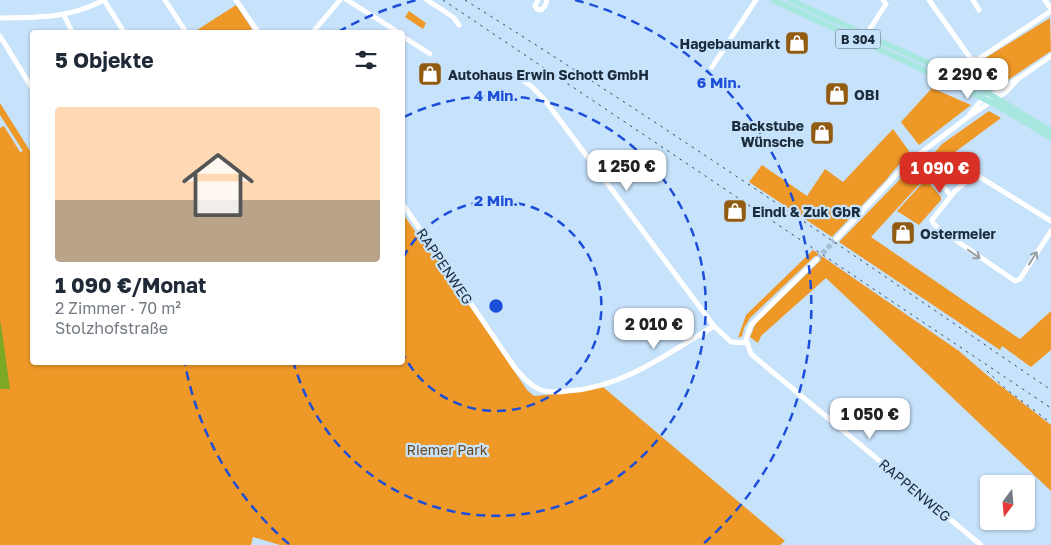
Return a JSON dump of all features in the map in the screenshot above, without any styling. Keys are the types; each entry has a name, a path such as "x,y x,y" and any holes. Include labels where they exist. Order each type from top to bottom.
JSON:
{"main road":[{"name":"B 304","path":"773,0 991,98 1051,138"},
{"name":"B 304","path":"790,0 953,75 1051,131"}],"street":[{"path":"0,18 64,15 85,9 104,0 123,30"},
{"path":"165,0 185,30"},
{"path":"236,0 257,30"},
{"path":"315,30 340,0"},
{"path":"347,0 395,30"},
{"path":"427,0 453,17 459,25"},
{"path":"538,0 535,6 541,10 544,9 547,0"},
{"path":"712,67 756,0"},
{"path":"866,35 886,4 883,0"},
{"path":"929,0 971,60 978,60 1051,10 1045,0"},
{"path":"973,0 979,10"},
{"path":"64,15 71,30"},
{"path":"0,36 30,85"},
{"path":"405,38 430,54"},
{"path":"836,239 900,171 968,117 979,103 991,98 1051,56"},
{"path":"520,79 531,86 544,99 714,326 731,342 736,344 747,343 747,334 754,321 817,259"},
{"path":"918,155 951,196"},
{"path":"1051,220 974,175 951,196 934,217 933,223 1015,281 1020,279 1051,230"},
{"name":"RAPPENWEG","path":"405,207 515,368 523,377 541,390 551,392 579,390 600,386 629,376 714,326"},
{"name":"RAPPENWEG","path":"747,343 751,354 759,362 981,545"}],"green space":[{"path":"236,5 252,29 250,30 197,30"},
{"path":"409,11 426,23 423,29 405,17"},
{"path":"1050,18 1051,51 999,86 990,84 984,79 974,65"},
{"path":"966,59 978,76 977,77 956,66"},
{"path":"932,88 971,105 919,145 901,122"},
{"name":"Riemer Park","path":"0,103 30,151 30,365 405,365 405,217 430,253 441,263 527,390 534,396 579,392 603,387 785,541 780,545 280,545 253,537 251,545 0,545 0,128 4,126 20,152 23,151 0,115"},
{"path":"989,111 1001,118 936,166 930,158 942,144"},
{"path":"893,129 909,151 887,179 832,237 749,182 762,165 807,196 825,169 843,182"},
{"path":"912,167 917,167 925,178 871,237 1020,339 1051,311 1051,350 1031,367 1002,346 1000,350 839,242"},
{"path":"926,179 941,197 941,200 919,225 897,211"},
{"path":"813,250 959,351 1051,425 1051,491 826,278 761,336 758,343 750,337 756,323 821,260 815,256 750,318 742,336 738,338 746,315"}],"shaded area":[{"path":"0,321 1,325 10,389 0,389"}],"tunnel":[{"path":"817,259 836,239"}],"railway":[{"path":"443,0 1051,408"},
{"path":"465,0 687,143 1051,390"},
{"path":"987,371 1006,389 1051,423"}],"place":[{"name":"Hagebaumarkt","path":"797,43"},
{"name":"Autohaus Erwin Schott GmbH","path":"430,74"},
{"name":"OBI","path":"837,94"},
{"name":"Backstube Wünsche","path":"822,133"},
{"name":"Eindl & Zuk GbR","path":"735,211"},
{"name":"Ostermeier","path":"903,233"}]}
